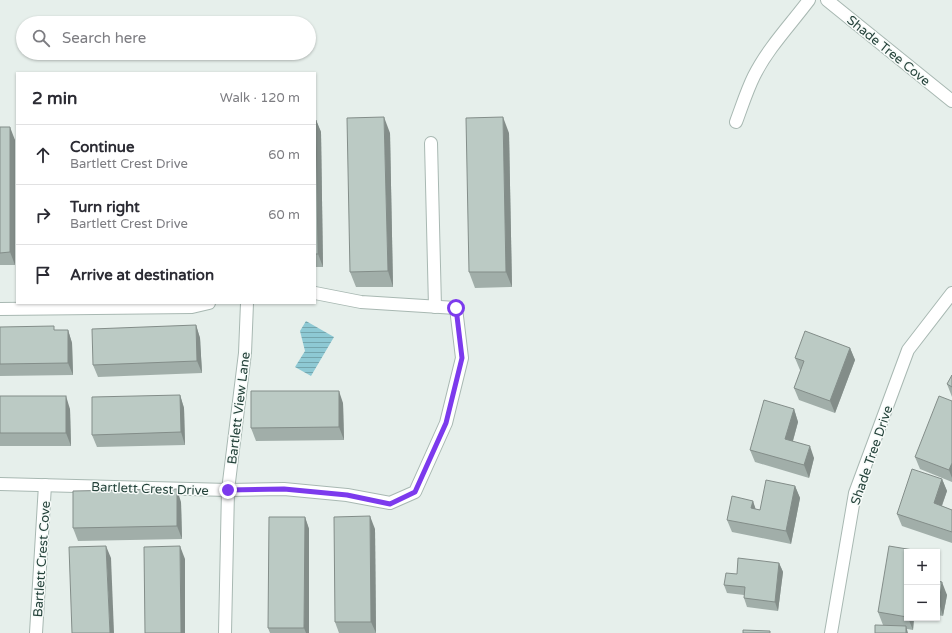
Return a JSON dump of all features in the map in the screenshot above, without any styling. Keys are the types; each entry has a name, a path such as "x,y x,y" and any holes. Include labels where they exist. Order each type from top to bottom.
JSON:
{"street":[{"path":"736,122 746,93 755,75 768,54 809,0"},
{"name":"Shade Tree Cove","path":"827,0 952,101"},
{"path":"316,293 361,302 435,307 431,143"},
{"name":"Shade Tree Drive","path":"831,633 855,493 908,350 952,293"},
{"path":"0,309 55,306 192,308 205,304"},
{"name":"Bartlett View Lane","path":"225,633 228,490 245,353 247,304"},
{"name":"Bartlett Crest Drive","path":"0,484 228,490 284,489 347,495 390,504 415,492 446,423 462,358 456,308 435,307"},
{"name":"Bartlett Crest Cove","path":"36,633 45,485"}],"water":[{"path":"306,321 334,337 311,376 295,367 305,351 300,331"}],"building":[{"path":"384,117 388,271 350,272 347,118"},
{"path":"503,117 506,272 469,272 466,118"},
{"path":"316,120 318,254 316,254"},
{"path":"0,127 10,127 10,252 0,253"},
{"path":"196,325 197,361 93,365 92,329"},
{"path":"54,326 54,330 68,330 68,363 0,364 0,327"},
{"path":"805,331 850,348 830,401 794,388 804,361 795,358"},
{"path":"952,375 952,387 947,384"},
{"path":"251,391 339,391 339,427 251,428"},
{"path":"180,395 181,432 92,435 92,397"},
{"path":"0,396 66,396 66,433 0,433"},
{"path":"939,396 952,401 952,463 949,470 915,457"},
{"path":"764,400 794,409 785,439 810,446 804,465 750,450"},
{"path":"912,469 942,479 934,503 952,510 952,532 897,514"},
{"path":"766,480 795,486 786,531 727,520 732,496 753,501 751,508 760,510"},
{"path":"177,489 177,526 73,528 73,491"},
{"path":"370,516 371,622 335,622 334,517"},
{"path":"269,517 305,517 304,628 268,628"},
{"path":"106,546 110,633 72,633 69,547"},
{"path":"180,546 181,633 145,633 144,547"},
{"path":"889,546 907,549 904,549 904,616 878,612"},
{"path":"738,558 779,563 775,602 744,598 745,587 724,585 726,573 737,574"},
{"path":"940,582 942,582 940,596"},
{"path":"875,625 906,626 906,633 875,633"},
{"path":"743,630 770,631 770,633 743,633"}],"route":[{"path":"228,490 284,489 347,495 390,504 415,492 446,423 462,358 456,308"}]}
